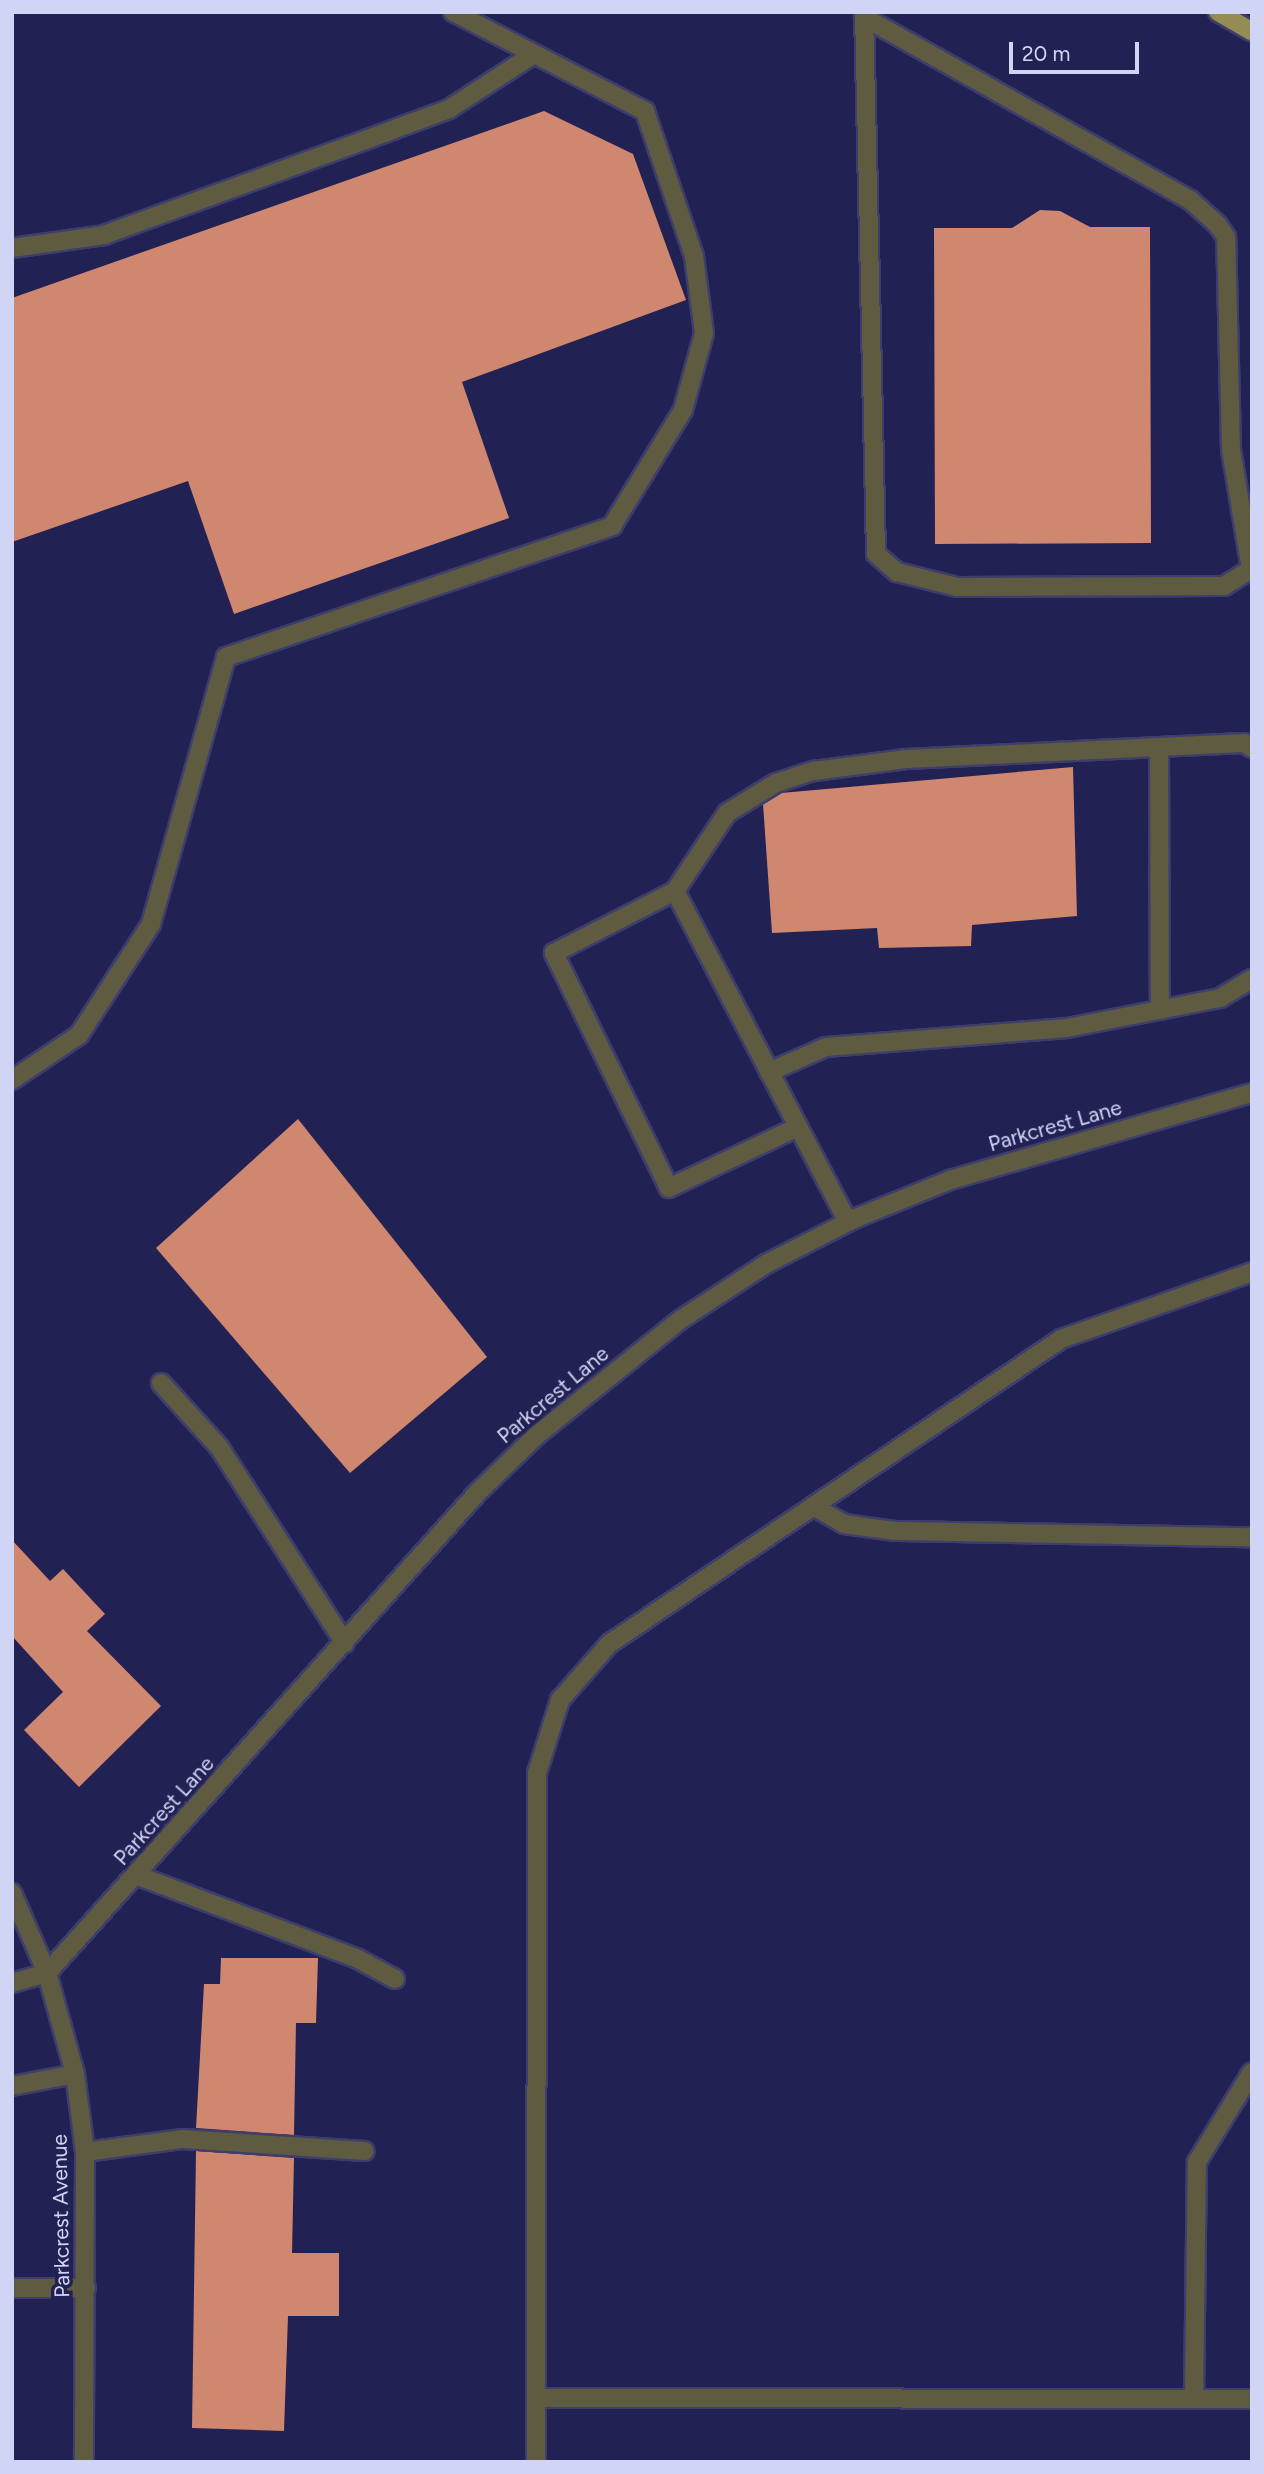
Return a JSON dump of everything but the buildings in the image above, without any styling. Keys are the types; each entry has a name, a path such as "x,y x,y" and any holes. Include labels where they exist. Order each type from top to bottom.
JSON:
{"main road":[{"path":"1219,12 1252,32"}],"street":[{"path":"12,1080 79,1035 151,924 226,657 612,526 683,410 704,333 694,256 645,111 453,12"},
{"path":"864,15 1190,200 1218,225 1226,237 1231,450 1251,569 1224,586 957,587 897,572 876,554 864,15"},
{"path":"12,248 104,234 392,130 449,108 534,54"},
{"path":"798,1127 669,1188 554,953 675,891 727,813 776,783 814,771 906,759 1244,743 1252,748"},
{"path":"1159,748 1160,1010"},
{"path":"675,891 848,1222"},
{"path":"769,1072 825,1047 1067,1028 1220,998 1252,979"},
{"name":"Parkcrest Lane","path":"47,1973 477,1493 537,1435 680,1320 766,1264 848,1222 950,1180 1252,1093"},
{"path":"537,2462 537,1773 560,1700 609,1644 1061,1339 1252,1272"},
{"path":"161,1383 219,1447 345,1643"},
{"path":"813,1506 844,1524 894,1531 1252,1537"},
{"path":"136,1875 358,1959 395,1979"},
{"name":"Parkcrest Avenue","path":"12,1893 47,1973 75,2074 85,2152 84,2462"},
{"path":"12,1983 47,1973"},
{"path":"1194,2399 1197,2162 1252,2072"},
{"path":"12,2086 75,2074"},
{"path":"85,2152 183,2139 365,2151"},
{"path":"12,2288 86,2288"},
{"path":"536,2398 1252,2399"}]}
